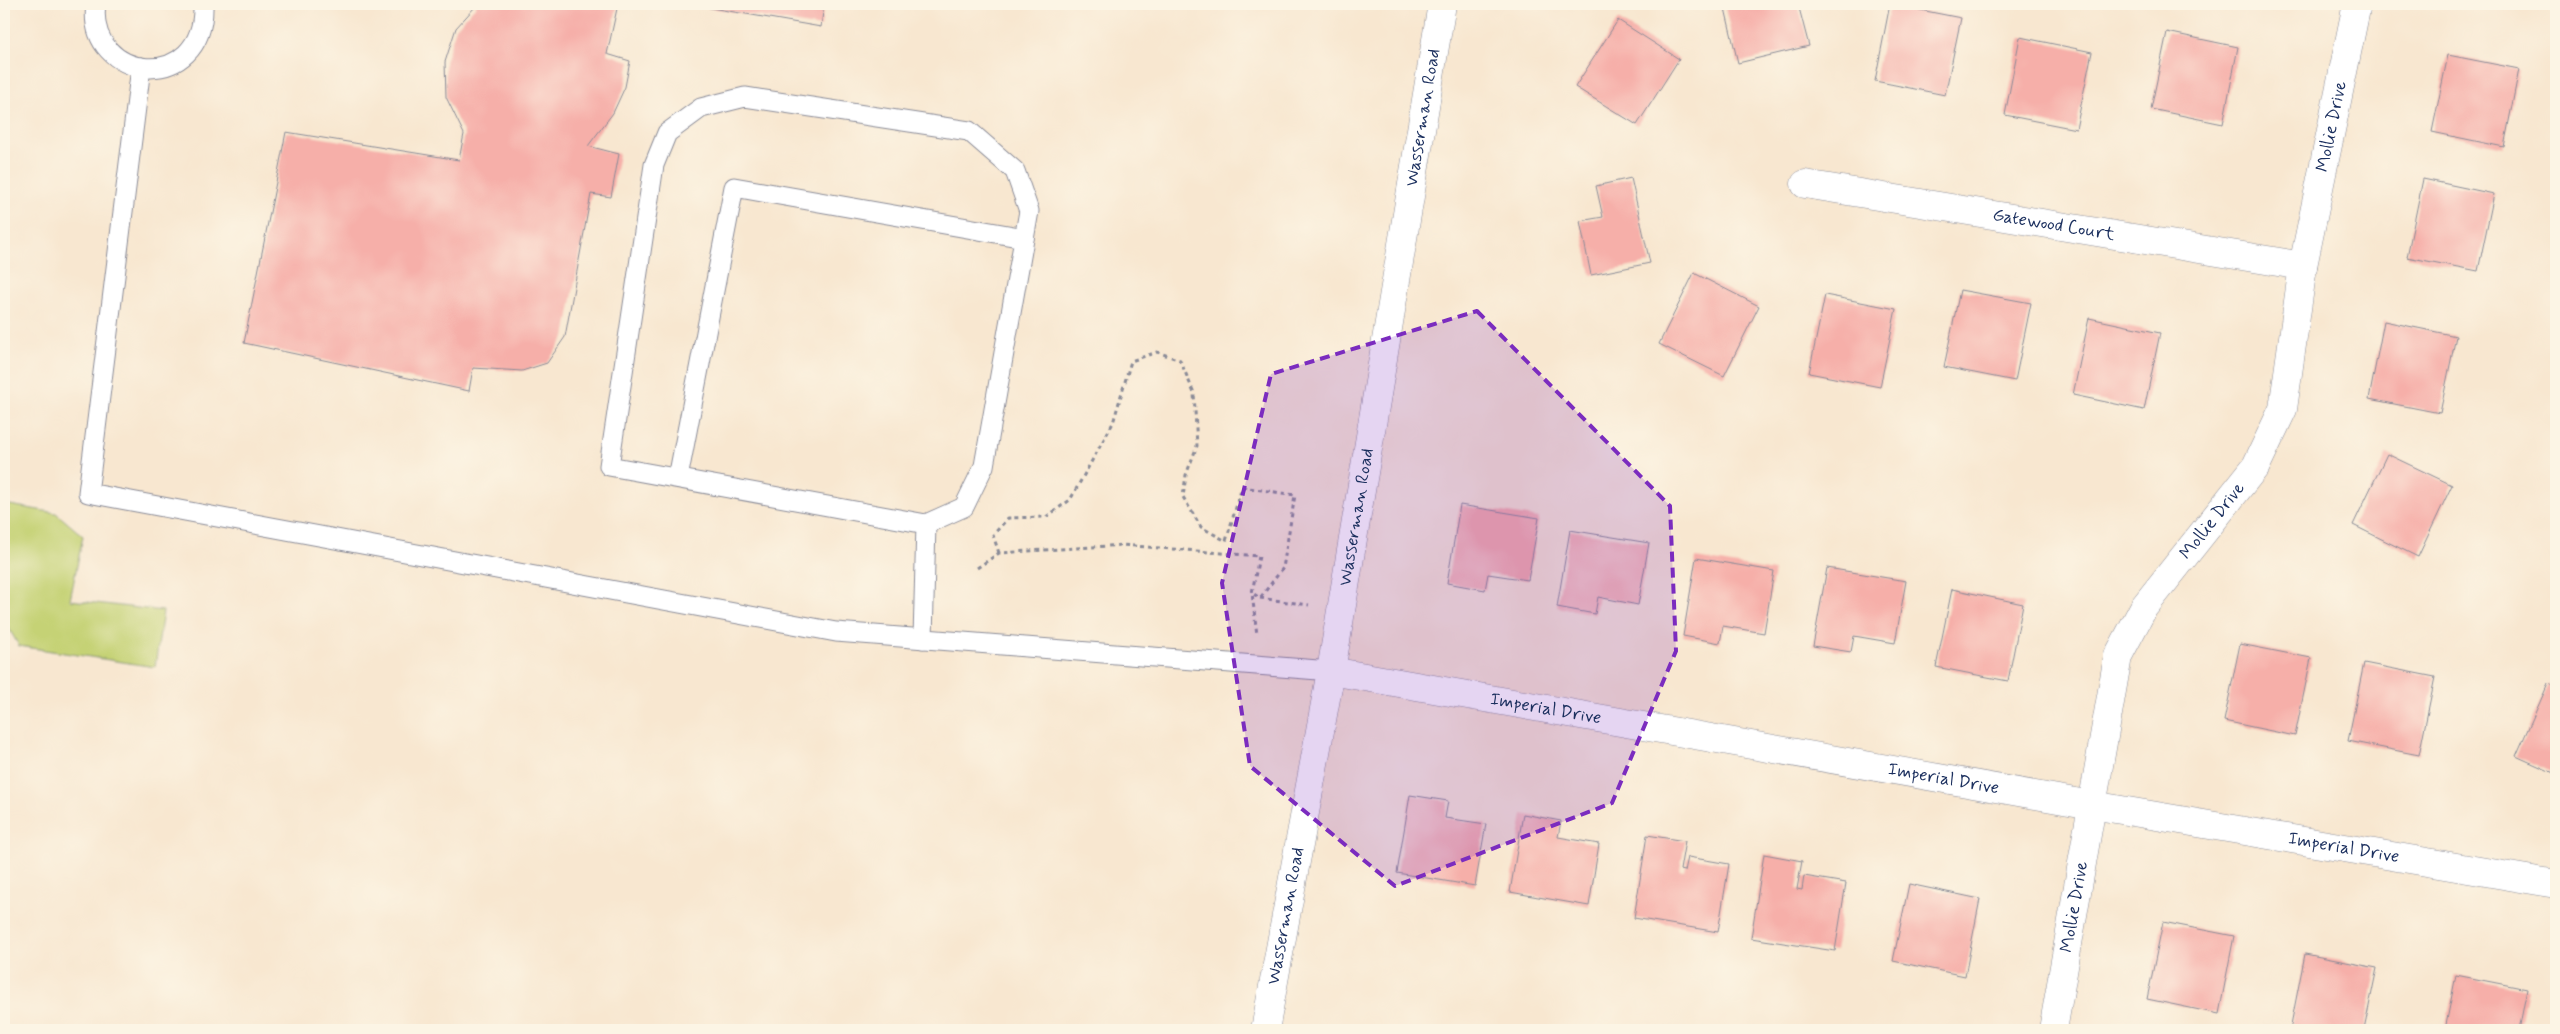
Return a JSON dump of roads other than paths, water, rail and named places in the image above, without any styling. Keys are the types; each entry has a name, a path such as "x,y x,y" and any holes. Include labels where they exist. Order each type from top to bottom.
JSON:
{"street":[{"name":"Wasserman Road","path":"1266,1030 1342,611 1442,4"},
{"name":"Mollie Drive","path":"2053,1030 2118,656 2144,607 2256,466 2283,410 2303,266 2357,4"},
{"name":"Gatewood Court","path":"1805,184 2303,266"},
{"name":"Imperial Drive","path":"1331,671 2092,805 2556,884"}],"lane":[{"path":"96,4 95,15 99,34 108,50 123,62 141,67 158,68 174,62 188,52 199,38 204,21 204,4"},
{"path":"141,67 88,492 836,632 1331,671"},
{"path":"745,97 969,131 1015,171 1029,211 1024,238 984,466 964,507 926,524 609,466 654,165 667,134 701,108 745,97"},
{"path":"678,478 734,187 1024,238"},
{"path":"923,639 926,524"}]}
